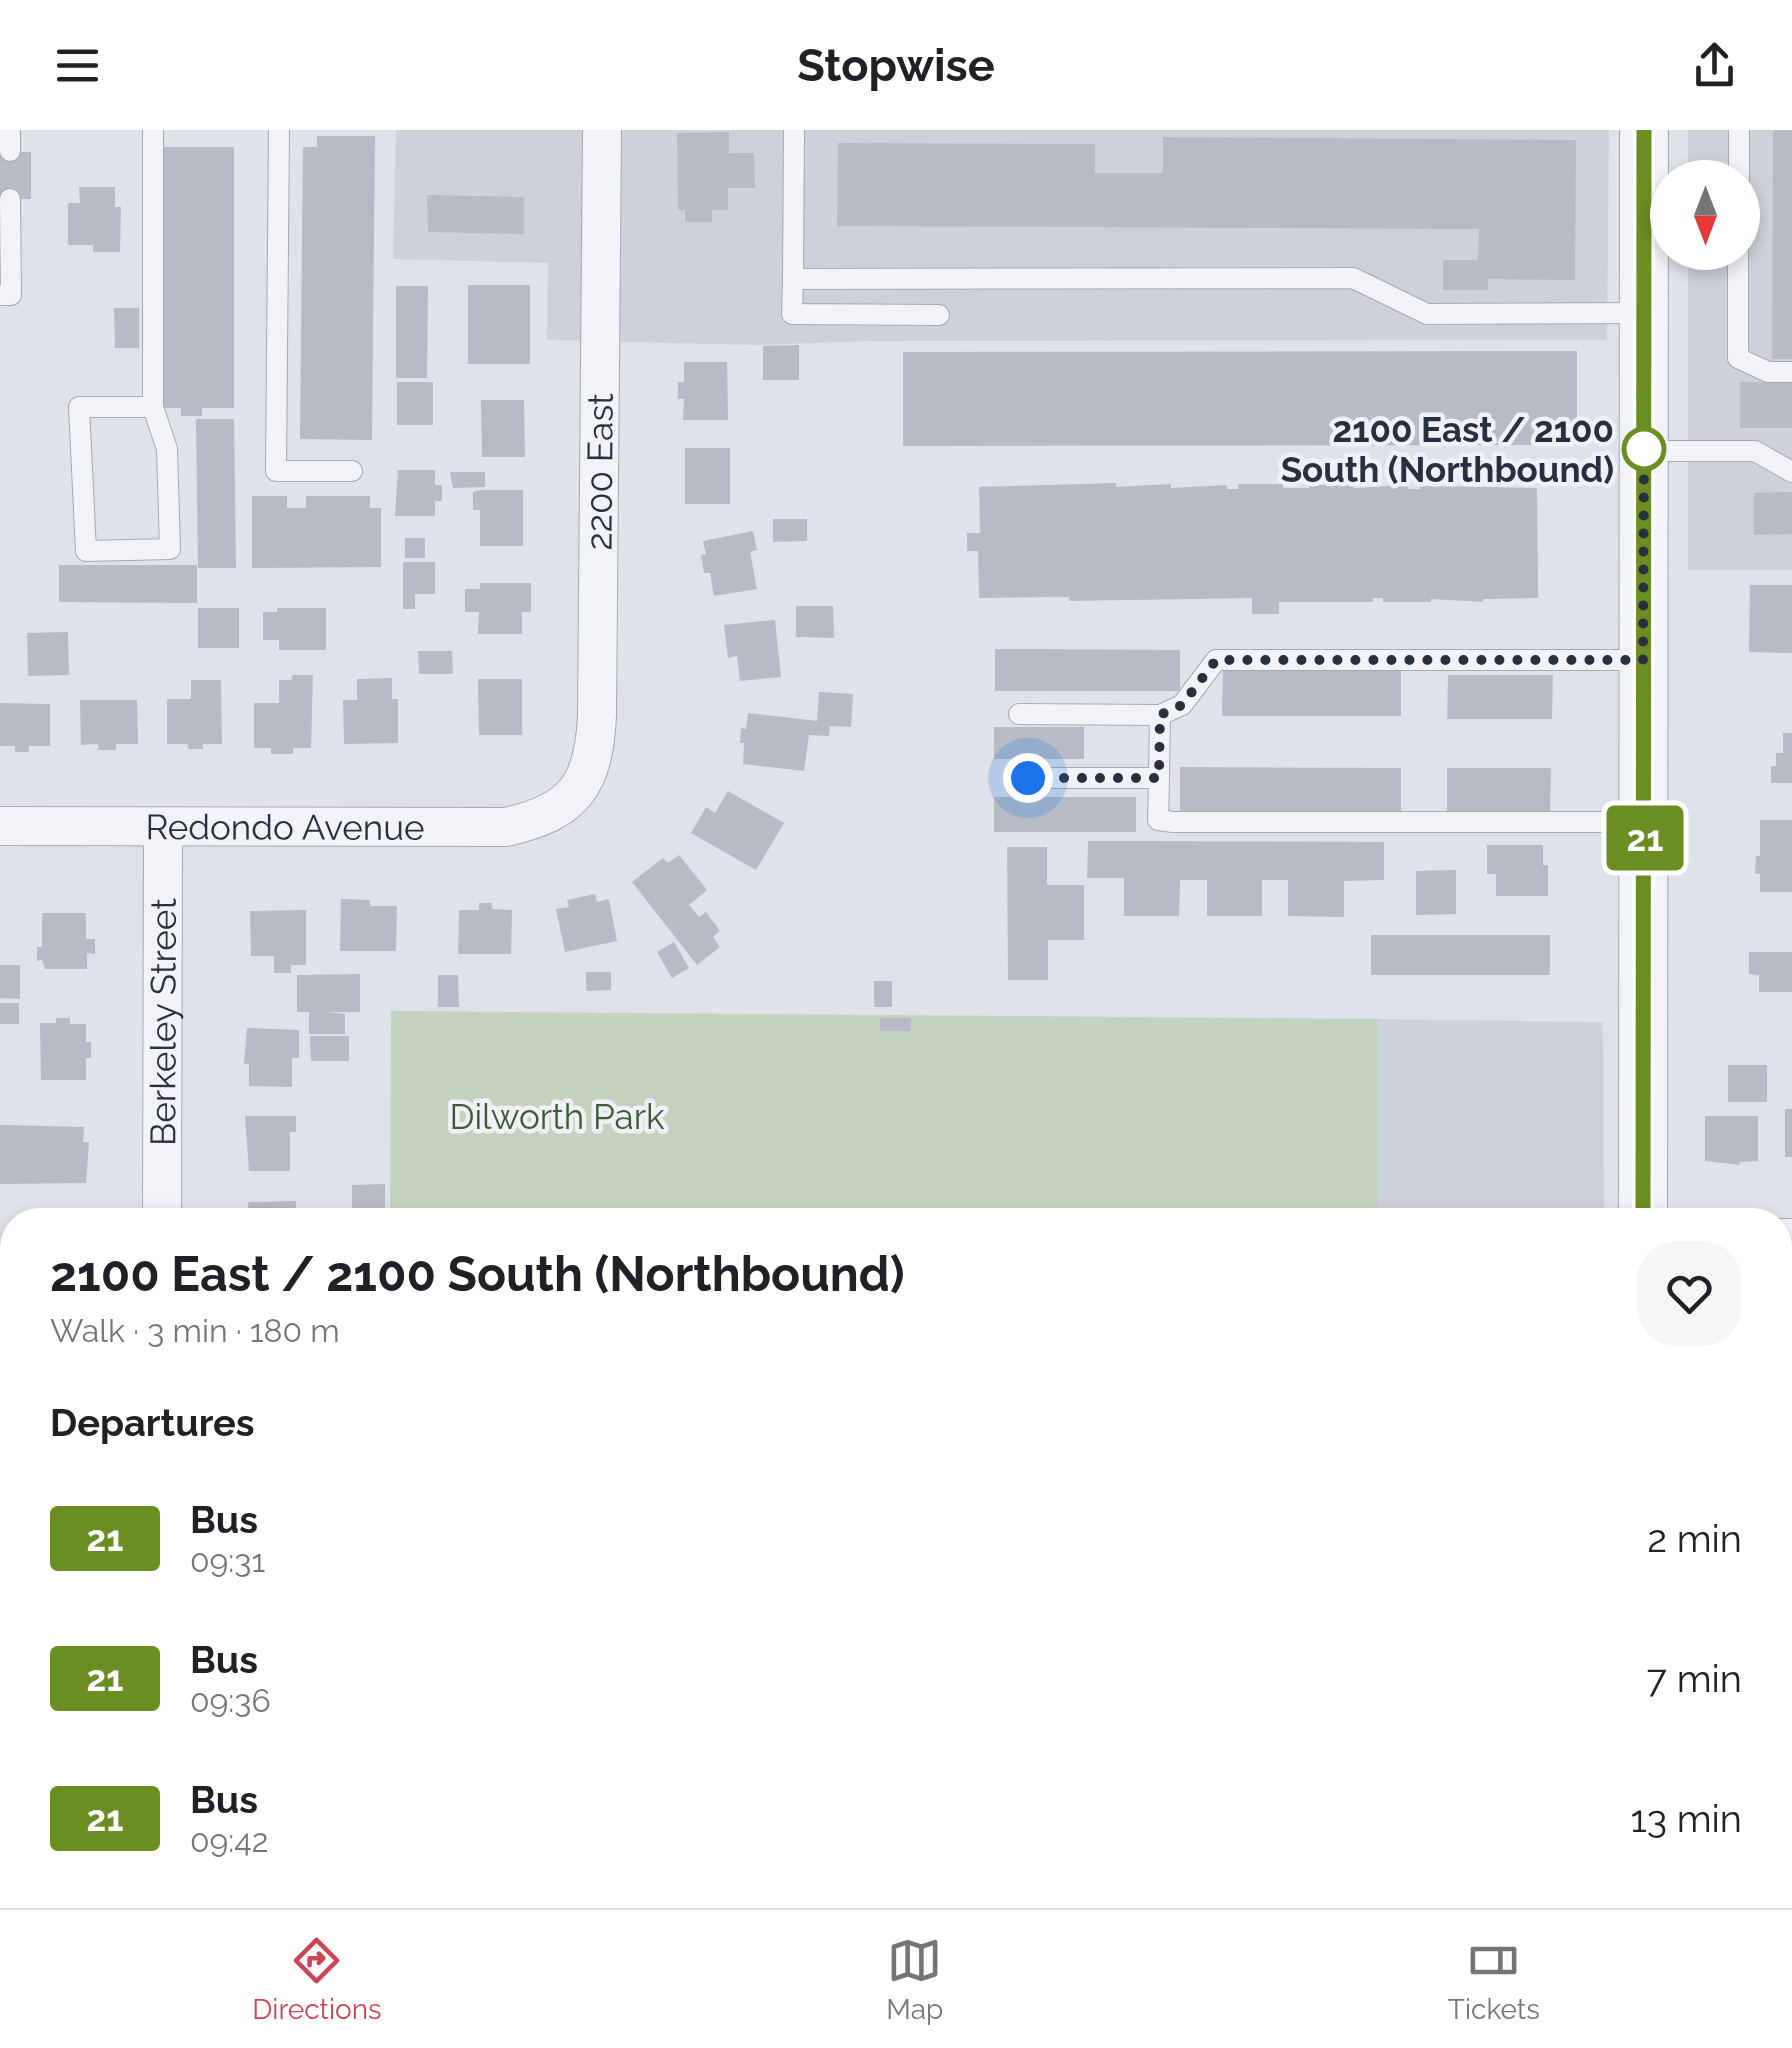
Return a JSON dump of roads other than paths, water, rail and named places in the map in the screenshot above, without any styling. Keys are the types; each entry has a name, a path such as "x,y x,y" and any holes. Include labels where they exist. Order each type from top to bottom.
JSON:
{"street":[{"name":"2200 East","path":"566,804 581,788 592,766 596,742 602,130"},
{"path":"1643,1208 1644,130"},
{"name":"Redondo Avenue","path":"0,826 480,829 529,822 566,804"},
{"name":"Berkeley Street","path":"162,1208 163,827"}],"lane":[{"path":"153,130 153,406 166,450 170,549 86,552 79,406 153,406"},
{"path":"279,130 276,471 352,471"},
{"path":"794,130 792,314 940,315"},
{"path":"1738,160 1739,130"},
{"path":"0,295 11,295 10,199"},
{"path":"1738,270 1738,358 1768,372 1792,372"},
{"path":"793,280 1352,278 1428,314 1644,312"},
{"path":"1644,450 1755,451 1792,472"},
{"path":"1019,714 1160,715 1182,705 1216,660 1643,660"},
{"path":"1160,715 1158,820 1645,822"},
{"path":"1028,778 1159,778"}],"place":[{"name":"2100 East / 2100 South (Northbound)","path":"1644,449"}],"park label":[{"name":"Dilworth Park","path":"557,1116"}]}
